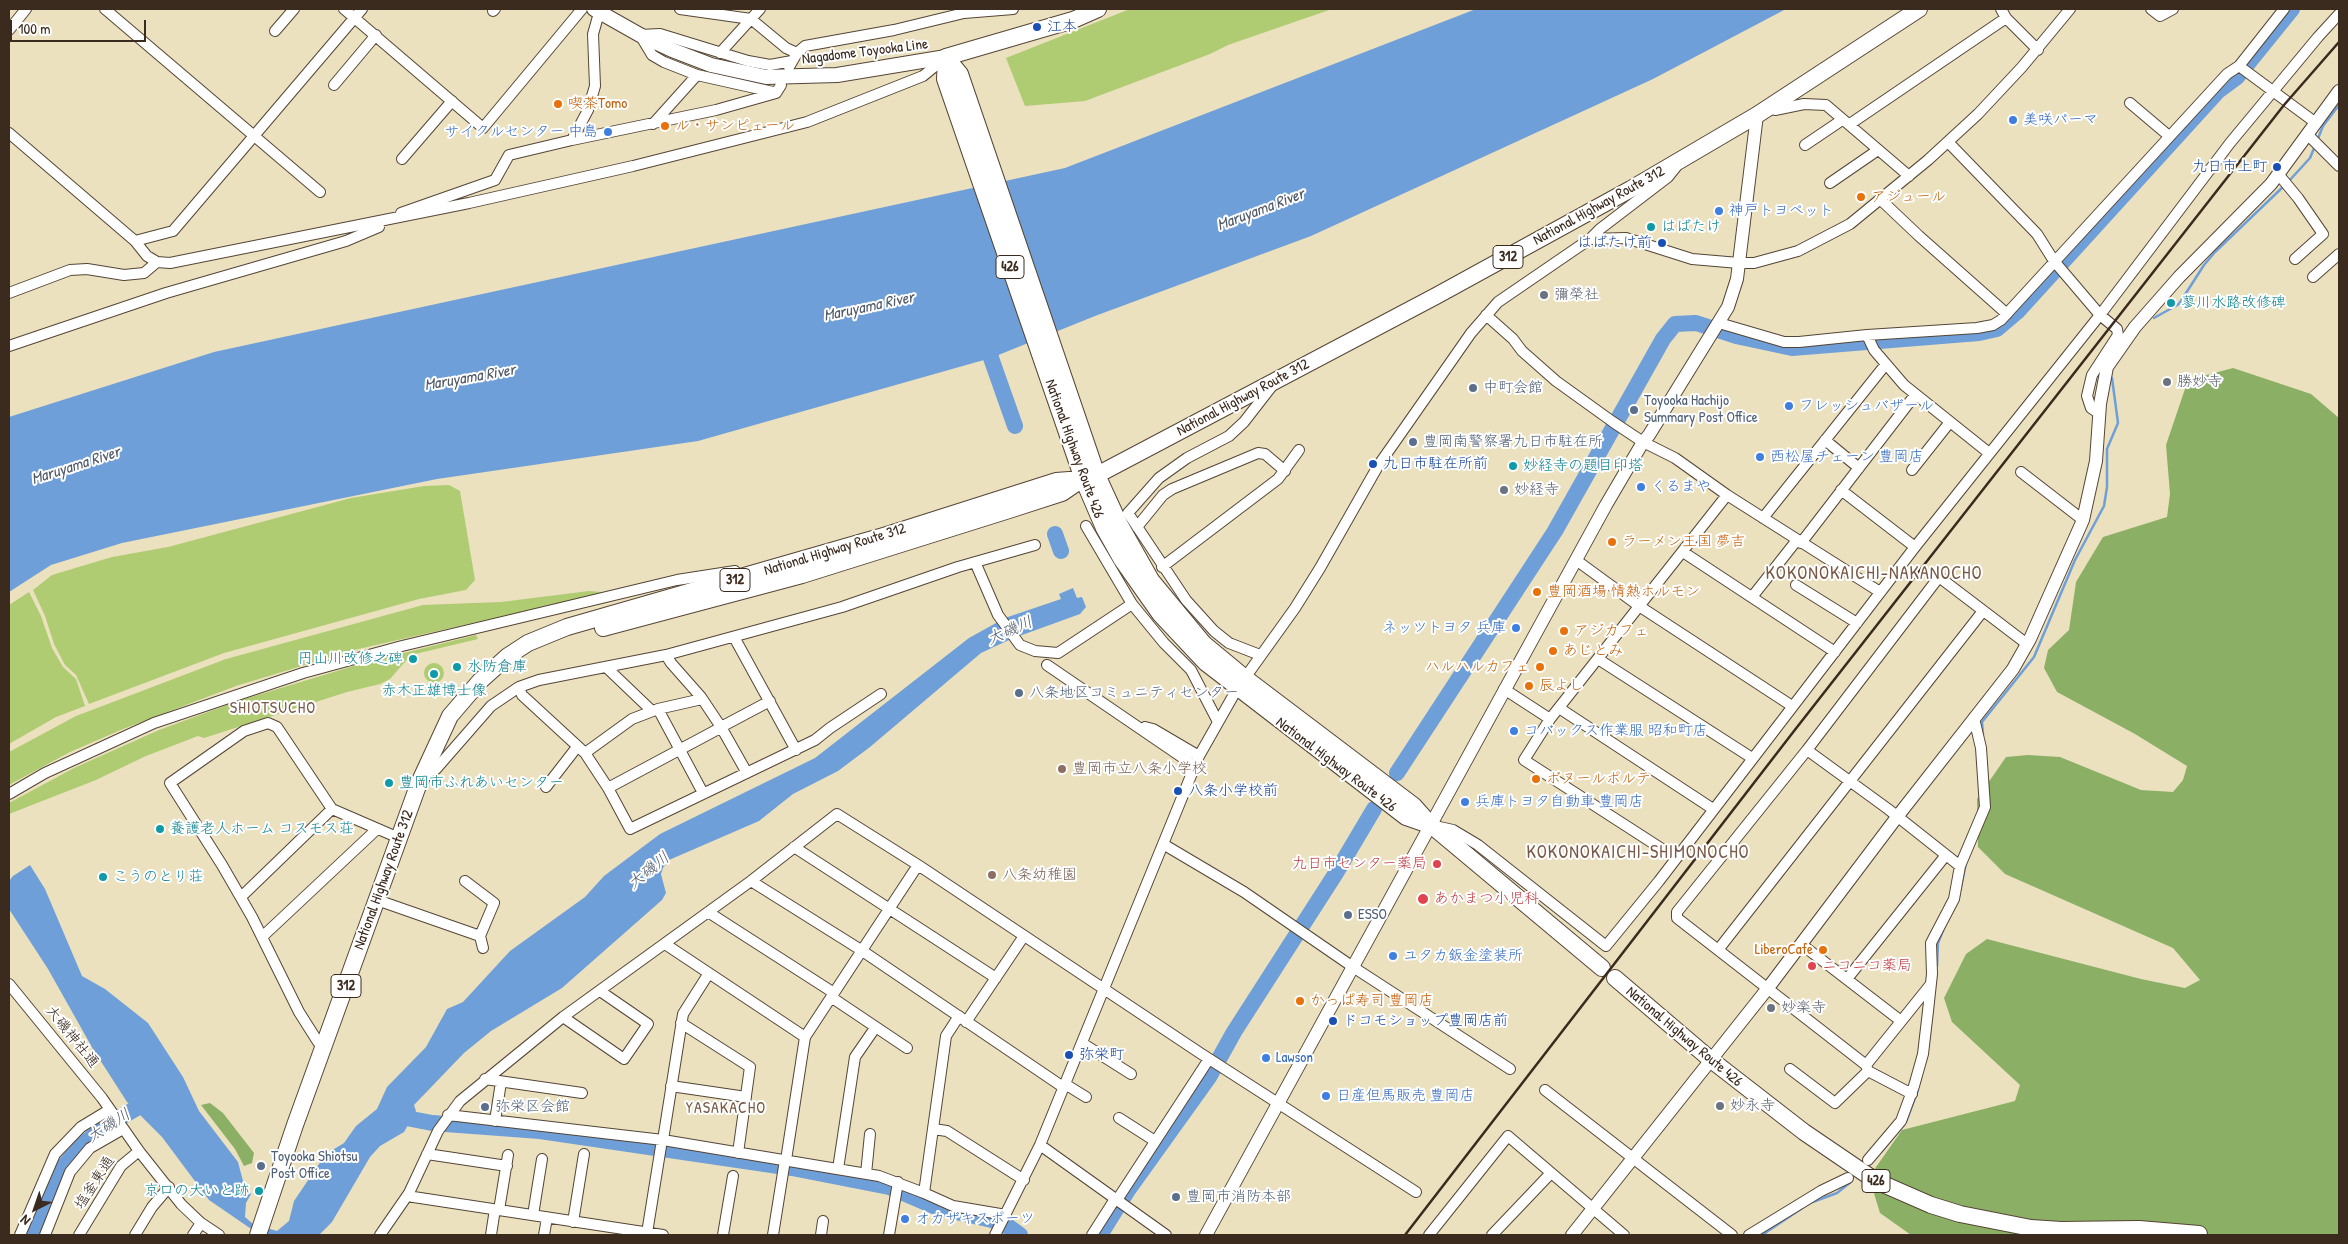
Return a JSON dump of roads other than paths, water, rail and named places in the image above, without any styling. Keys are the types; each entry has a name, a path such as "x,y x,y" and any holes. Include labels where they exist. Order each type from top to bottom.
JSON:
{"highway":[{"path":"946,57 1073,20 1098,9"},
{"name":"National Highway Route 312","path":"260,1229 399,838 433,752 450,716 494,668 528,643 568,627 880,538 1056,481 1090,477 1521,250 1763,111 1919,9"},
{"name":"National Highway Route 426","path":"946,57 1090,477 1110,524 1122,560 1160,614 1206,663 1241,683 1406,817 1431,825 1602,968"},
{"name":"National Highway Route 426","path":"1615,978 1769,1108 1876,1181 1931,1205 1960,1214 2030,1228 2070,1230 2139,1229 2199,1234"}],"main road":[{"name":"Nagadome Toyooka Line","path":"596,11 640,36 711,65 766,77 837,75 946,57"}],"street":[{"path":"9,30 26,9"},
{"path":"105,9 320,192"},
{"path":"275,31 294,9"},
{"path":"344,9 483,128 582,9"},
{"path":"135,241 173,231 362,9"},
{"path":"680,9 751,19 786,48 792,61"},
{"path":"720,53 760,9"},
{"path":"9,346 166,293 346,241 395,220 401,213 495,180 509,155 716,110 778,89 697,75 652,55 640,36 660,34 720,53 770,65 792,61 806,46 894,30 965,11 1014,9"},
{"path":"1590,239 1626,238 1692,259 1739,263 1754,263 1798,251 1850,224 1948,142 1978,114 2038,50 2070,9"},
{"path":"2151,9 2160,16 2173,9"},
{"path":"1716,328 1784,342 1868,339 1993,325 2007,314 2057,264 2169,136 2227,74 2243,69 2284,9"},
{"path":"572,140 588,110 595,86 593,34 596,11"},
{"path":"1805,145 1846,122 2003,13 2038,50"},
{"path":"1431,825 1453,830 1478,845 1606,946 1915,547 2100,315 2230,143 2339,14"},
{"path":"334,85 376,35"},
{"path":"9,133 135,241 147,256 157,262 170,263 395,220 633,166 807,122 923,76 946,57"},
{"path":"2243,69 2316,123"},
{"path":"653,124 697,75"},
{"path":"1572,1235 1594,1210 1710,1059 1768,988 2012,669 2026,644 2083,520 2096,461 2107,367 2135,327 2198,256 2234,223 2279,175 2339,90"},
{"path":"402,159 452,101"},
{"path":"2130,103 2169,136"},
{"path":"1206,1235 1576,560 1643,442 1728,307 1737,278 1763,111 1819,104 1826,105 1909,176"},
{"path":"2308,135 2339,166"},
{"path":"1948,142 2036,234 2057,264 2100,315 2117,330 2118,334 2092,375 2087,396 2091,408 2100,414"},
{"path":"1830,183 1878,150"},
{"path":"996,1232 1024,1180 1040,1145 1199,756 1241,683 1295,608 1378,466 1435,383 1486,315 1506,297 1590,239 1600,228 1668,176 1683,158"},
{"path":"2279,175 2323,234 2295,260"},
{"path":"1881,200 2007,314"},
{"path":"2313,277 2339,254"},
{"path":"9,293 70,270 87,269 124,275 144,273 157,262"},
{"path":"1486,315 1556,381 1616,424 1643,442 1674,458 1799,542 1880,592"},
{"path":"1868,339 1886,364 1915,395 1989,453"},
{"path":"1763,518 1886,364"},
{"path":"1110,524 1159,478 1186,458 1230,436 1244,422 1275,381"},
{"path":"1752,597 1841,490 1915,395"},
{"path":"1912,470 1950,422"},
{"path":"1825,440 1858,468"},
{"path":"1162,567 1285,471 1299,450"},
{"path":"1137,527 1163,495 1172,489 1258,453 1265,454 1285,471"},
{"path":"2021,472 2083,520"},
{"path":"1841,490 1915,547"},
{"path":"1676,858 1524,760 1550,719 1727,495"},
{"path":"1110,524 1132,604 1191,670 1218,722"},
{"path":"1086,526 1110,524 1137,527"},
{"path":"1137,527 1162,567 1186,600 1214,632 1229,643 1260,655"},
{"path":"426,769 431,771 436,769 491,706 519,687 539,680 666,655 734,638 842,607 975,562 1035,545"},
{"path":"1682,552 1835,652"},
{"path":"1576,560 1639,606 1792,706"},
{"path":"975,562 998,615 1020,644 1035,651 1058,653 1132,604"},
{"path":"9,794 45,773 154,723 286,678 402,646 583,602 677,580 735,571"},
{"path":"1912,1094 1867,1068 1677,918 1677,912 1807,750 1939,576 2026,644"},
{"path":"1796,585 1858,622"},
{"path":"1718,950 1983,611"},
{"path":"734,638 796,750"},
{"path":"666,655 702,699 721,727 747,773"},
{"path":"1598,659 1752,758"},
{"path":"1047,665 1195,766"},
{"path":"606,667 655,710 680,750 703,793"},
{"path":"519,687 522,695 581,750 608,788 630,829 816,740 830,728 881,694"},
{"path":"1504,690 1550,719"},
{"path":"546,787 581,750 632,719 655,710 702,699"},
{"path":"608,788 770,701"},
{"path":"1559,708 1713,809"},
{"path":"1868,1160 1901,1121 1912,1094 1922,1054 1931,984 1931,943 1954,899 1960,866 1985,807 1981,748 1974,718"},
{"path":"324,1048 318,1042 300,1012 241,897 170,783 172,779 244,731 268,723 277,727 332,809 376,830 399,838"},
{"path":"1141,728 1153,729 1199,756"},
{"path":"1807,750 1960,866"},
{"path":"241,897 332,809"},
{"path":"380,1235 408,1196 438,1131 460,1101 563,1018 750,881 837,814 918,865 1209,1059 1416,1192"},
{"path":"262,937 376,830"},
{"path":"1163,844 1244,892 1353,967 1510,1069"},
{"path":"794,847 996,978"},
{"path":"1847,979 1946,855"},
{"path":"773,1235 805,1037 918,865"},
{"path":"465,881 494,903 480,936 483,948"},
{"path":"750,881 861,950 1064,1085 1086,1097"},
{"path":"377,900 466,933 480,936"},
{"path":"708,912 832,995 875,1028 907,1048"},
{"path":"924,1193 946,1036 963,1019 996,978 1024,936"},
{"path":"665,944 805,1037"},
{"path":"1801,944 1901,1021"},
{"path":"646,1234 683,1014 709,973"},
{"name":"大磯神社通","path":"9,984 102,1098 123,1129"},
{"path":"1790,1069 1835,1103 1867,1068 1931,984"},
{"path":"563,1018 624,1059 648,1024 600,991"},
{"path":"682,1023 750,1067 738,1153"},
{"path":"838,1169 855,1057 875,1028"},
{"path":"1082,1042 1131,1074"},
{"path":"1092,1235 1209,1059"},
{"path":"485,1079 582,1093"},
{"path":"495,1121 501,1082"},
{"path":"672,1086 746,1097"},
{"path":"1545,1090 1732,1235"},
{"path":"20,1235 56,1154 81,1127 110,1112"},
{"path":"448,1115 661,1145 738,1153 785,1164 838,1169 866,1174 897,1188 924,1193 953,1206 1006,1215"},
{"path":"1119,1118 1155,1141"},
{"path":"45,1235 70,1172 90,1148 123,1129 168,1187 201,1223 219,1235"},
{"path":"933,1129 947,1131 1024,1180"},
{"path":"866,1174 870,1134"},
{"path":"1429,1235 1508,1136 1624,1235"},
{"path":"1040,1145 1166,1235"},
{"name":"塩釜東通","path":"79,1235 121,1166 140,1151"},
{"path":"426,1154 508,1160 491,1235"},
{"path":"573,1222 584,1154"},
{"path":"533,1215 542,1158"},
{"path":"1492,1235 1551,1173"},
{"path":"723,1235 733,1176"},
{"path":"1749,1235 1848,1178"},
{"path":"135,1235 152,1207 168,1187"},
{"path":"890,1235 897,1188"},
{"path":"408,1196 646,1234 663,1235"},
{"path":"544,1235 547,1218"},
{"path":"821,1235 823,1221"},
{"path":"193,1235 201,1223"}],"water":[{"name":"Maruyama River","path":"1476,9 1786,9 1653,79 1311,236 1095,316 991,358 698,441 437,479 122,543 51,565 9,592 9,417 214,352 1065,168"},
{"path":"1073,588 1077,598 1082,597 1086,607 1080,614 1011,639 981,653 870,747 838,771 793,794 759,821 669,860 661,874 666,893 662,900 562,988 491,1031 464,1053 414,1105 416,1111 404,1132 380,1146 370,1157 332,1222 319,1235 260,1235 209,1200 162,1137 127,1102 93,1049 48,969 9,909 9,881 13,876 30,865 45,889 82,976 105,989 148,1023 183,1077 199,1111 238,1162 243,1181 251,1194 246,1203 245,1217 253,1224 277,1231 289,1221 294,1201 321,1161 331,1151 344,1143 356,1126 377,1109 387,1087 426,1047 447,1009 463,1002 510,951 585,897 604,876 660,834 815,758 969,638 1005,618 1061,599 1059,594"}],"waterway":[{"path":"1397,773 1555,531 1663,339 1675,324 1696,323 1736,336 1792,348 1979,333 1997,329 2017,312 2218,91 2237,77 2292,9"},
{"path":"2317,141 2323,126 2339,105"},
{"path":"2289,181 2310,158 2315,146"},
{"path":"2154,318 2179,304 2204,265 2215,252 2285,185"},
{"name":"大磯川","path":"987,337 991,358 1015,426"},
{"path":"1983,735 1982,722 2034,657 2075,560 2104,506 2107,487 2107,449 2118,423 2112,378"},
{"name":"大磯川","path":"1055,534 1061,551"},
{"path":"1988,780 1989,804"},
{"path":"1100,1235 1128,1190 1209,1077 1234,1032 1336,873 1374,809"},
{"path":"1958,901 1966,863"},
{"path":"1937,966 1938,943 1944,928"},
{"path":"1906,1122 1918,1090"},
{"name":"大磯川","path":"34,1235 63,1167 82,1145 107,1125 142,1105 154,1112"},
{"path":"391,1115 432,1123 540,1131 792,1168 889,1187 938,1208 992,1220 1009,1227 1020,1235"},
{"path":"1882,1151 1901,1128"},
{"path":"1762,1235 1810,1203 1837,1193 1852,1181"}],"railway":[{"path":"1405,1235 1794,731 2284,105 2339,42"}],"place":[{"name":"江本","path":"1037,27"},
{"name":"喫茶Tomo","path":"558,104"},
{"name":"美咲パーマ","path":"2013,120"},
{"name":"ル・サンピェール","path":"665,126"},
{"name":"サイクルセンター 中島","path":"608,132"},
{"name":"九日市上町","path":"2277,167"},
{"name":"アジュール","path":"1861,197"},
{"name":"神戸トヨペット","path":"1719,211"},
{"name":"はばたけ","path":"1651,227"},
{"name":"はばたけ前","path":"1662,243"},
{"name":"彌榮社","path":"1544,295"},
{"name":"蓼川水路改修碑","path":"2171,303"},
{"name":"勝妙寺","path":"2167,382"},
{"name":"中町会館","path":"1473,388"},
{"name":"フレッシュバザール","path":"1789,406"},
{"name":"Toyooka Hachijo Summary Post Office","path":"1634,410"},
{"name":"豊岡南警察署九日市駐在所","path":"1413,442"},
{"name":"西松屋チェーン 豊岡店","path":"1760,457"},
{"name":"九日市駐在所前","path":"1373,464"},
{"name":"妙経寺の題目印塔","path":"1513,466"},
{"name":"くるまや","path":"1641,487"},
{"name":"妙経寺","path":"1504,490"},
{"name":"ラーメン王国 夢吉","path":"1612,542"},
{"name":"豊岡酒場 情熱ホルモン","path":"1537,592"},
{"name":"ネッツトヨタ 兵庫","path":"1516,628"},
{"name":"アジカフェ","path":"1564,631"},
{"name":"あじとみ","path":"1553,651"},
{"name":"円山川改修之碑","path":"413,659"},
{"name":"水防倉庫","path":"457,667"},
{"name":"ハルハルカフェ","path":"1540,667"},
{"name":"赤木正雄博士像","path":"434,674"},
{"name":"辰よし","path":"1529,686"},
{"name":"八条地区コミュニティセンター","path":"1019,693"},
{"name":"コバックス作業服 昭和町店","path":"1514,731"},
{"name":"豊岡市立八条小学校","path":"1062,769"},
{"name":"ボヌールポルテ","path":"1536,779"},
{"name":"豊岡市ふれあいセンター","path":"389,783"},
{"name":"八条小学校前","path":"1178,791"},
{"name":"兵庫トヨタ自動車 豊岡店","path":"1465,802"},
{"name":"養護老人ホーム コスモス荘","path":"160,829"},
{"name":"九日市センター薬局","path":"1437,864"},
{"name":"八条幼稚園","path":"992,875"},
{"name":"こうのとり荘","path":"103,877"},
{"name":"あかまつ小児科","path":"1423,899"},
{"name":"ESSO","path":"1348,915"},
{"name":"LiberoCafe","path":"1823,950"},
{"name":"ユタカ鈑金塗装所","path":"1393,956"},
{"name":"ニコニコ薬局","path":"1812,966"},
{"name":"かっぱ寿司 豊岡店","path":"1300,1001"},
{"name":"妙楽寺","path":"1771,1008"},
{"name":"ドコモショップ豊岡店前","path":"1333,1021"},
{"name":"弥栄町","path":"1069,1055"},
{"name":"Lawson","path":"1266,1058"},
{"name":"日産但馬販売 豊岡店","path":"1326,1096"},
{"name":"妙永寺","path":"1720,1106"},
{"name":"弥栄区会館","path":"485,1107"},
{"name":"Toyooka Shiotsu Post Office","path":"261,1166"},
{"name":"京口の大いと跡","path":"259,1191"},
{"name":"豊岡市消防本部","path":"1176,1197"},
{"name":"オカザキスポーツ","path":"905,1219"}],"district":[{"name":"KOKONOKAICHI-NAKANOCHO","path":"1874,574"},
{"name":"SHIOTSUCHO","path":"273,709"},
{"name":"KOKONOKAICHI-SHIMONOCHO","path":"1638,853"},
{"name":"YASAKACHO","path":"726,1109"}]}
